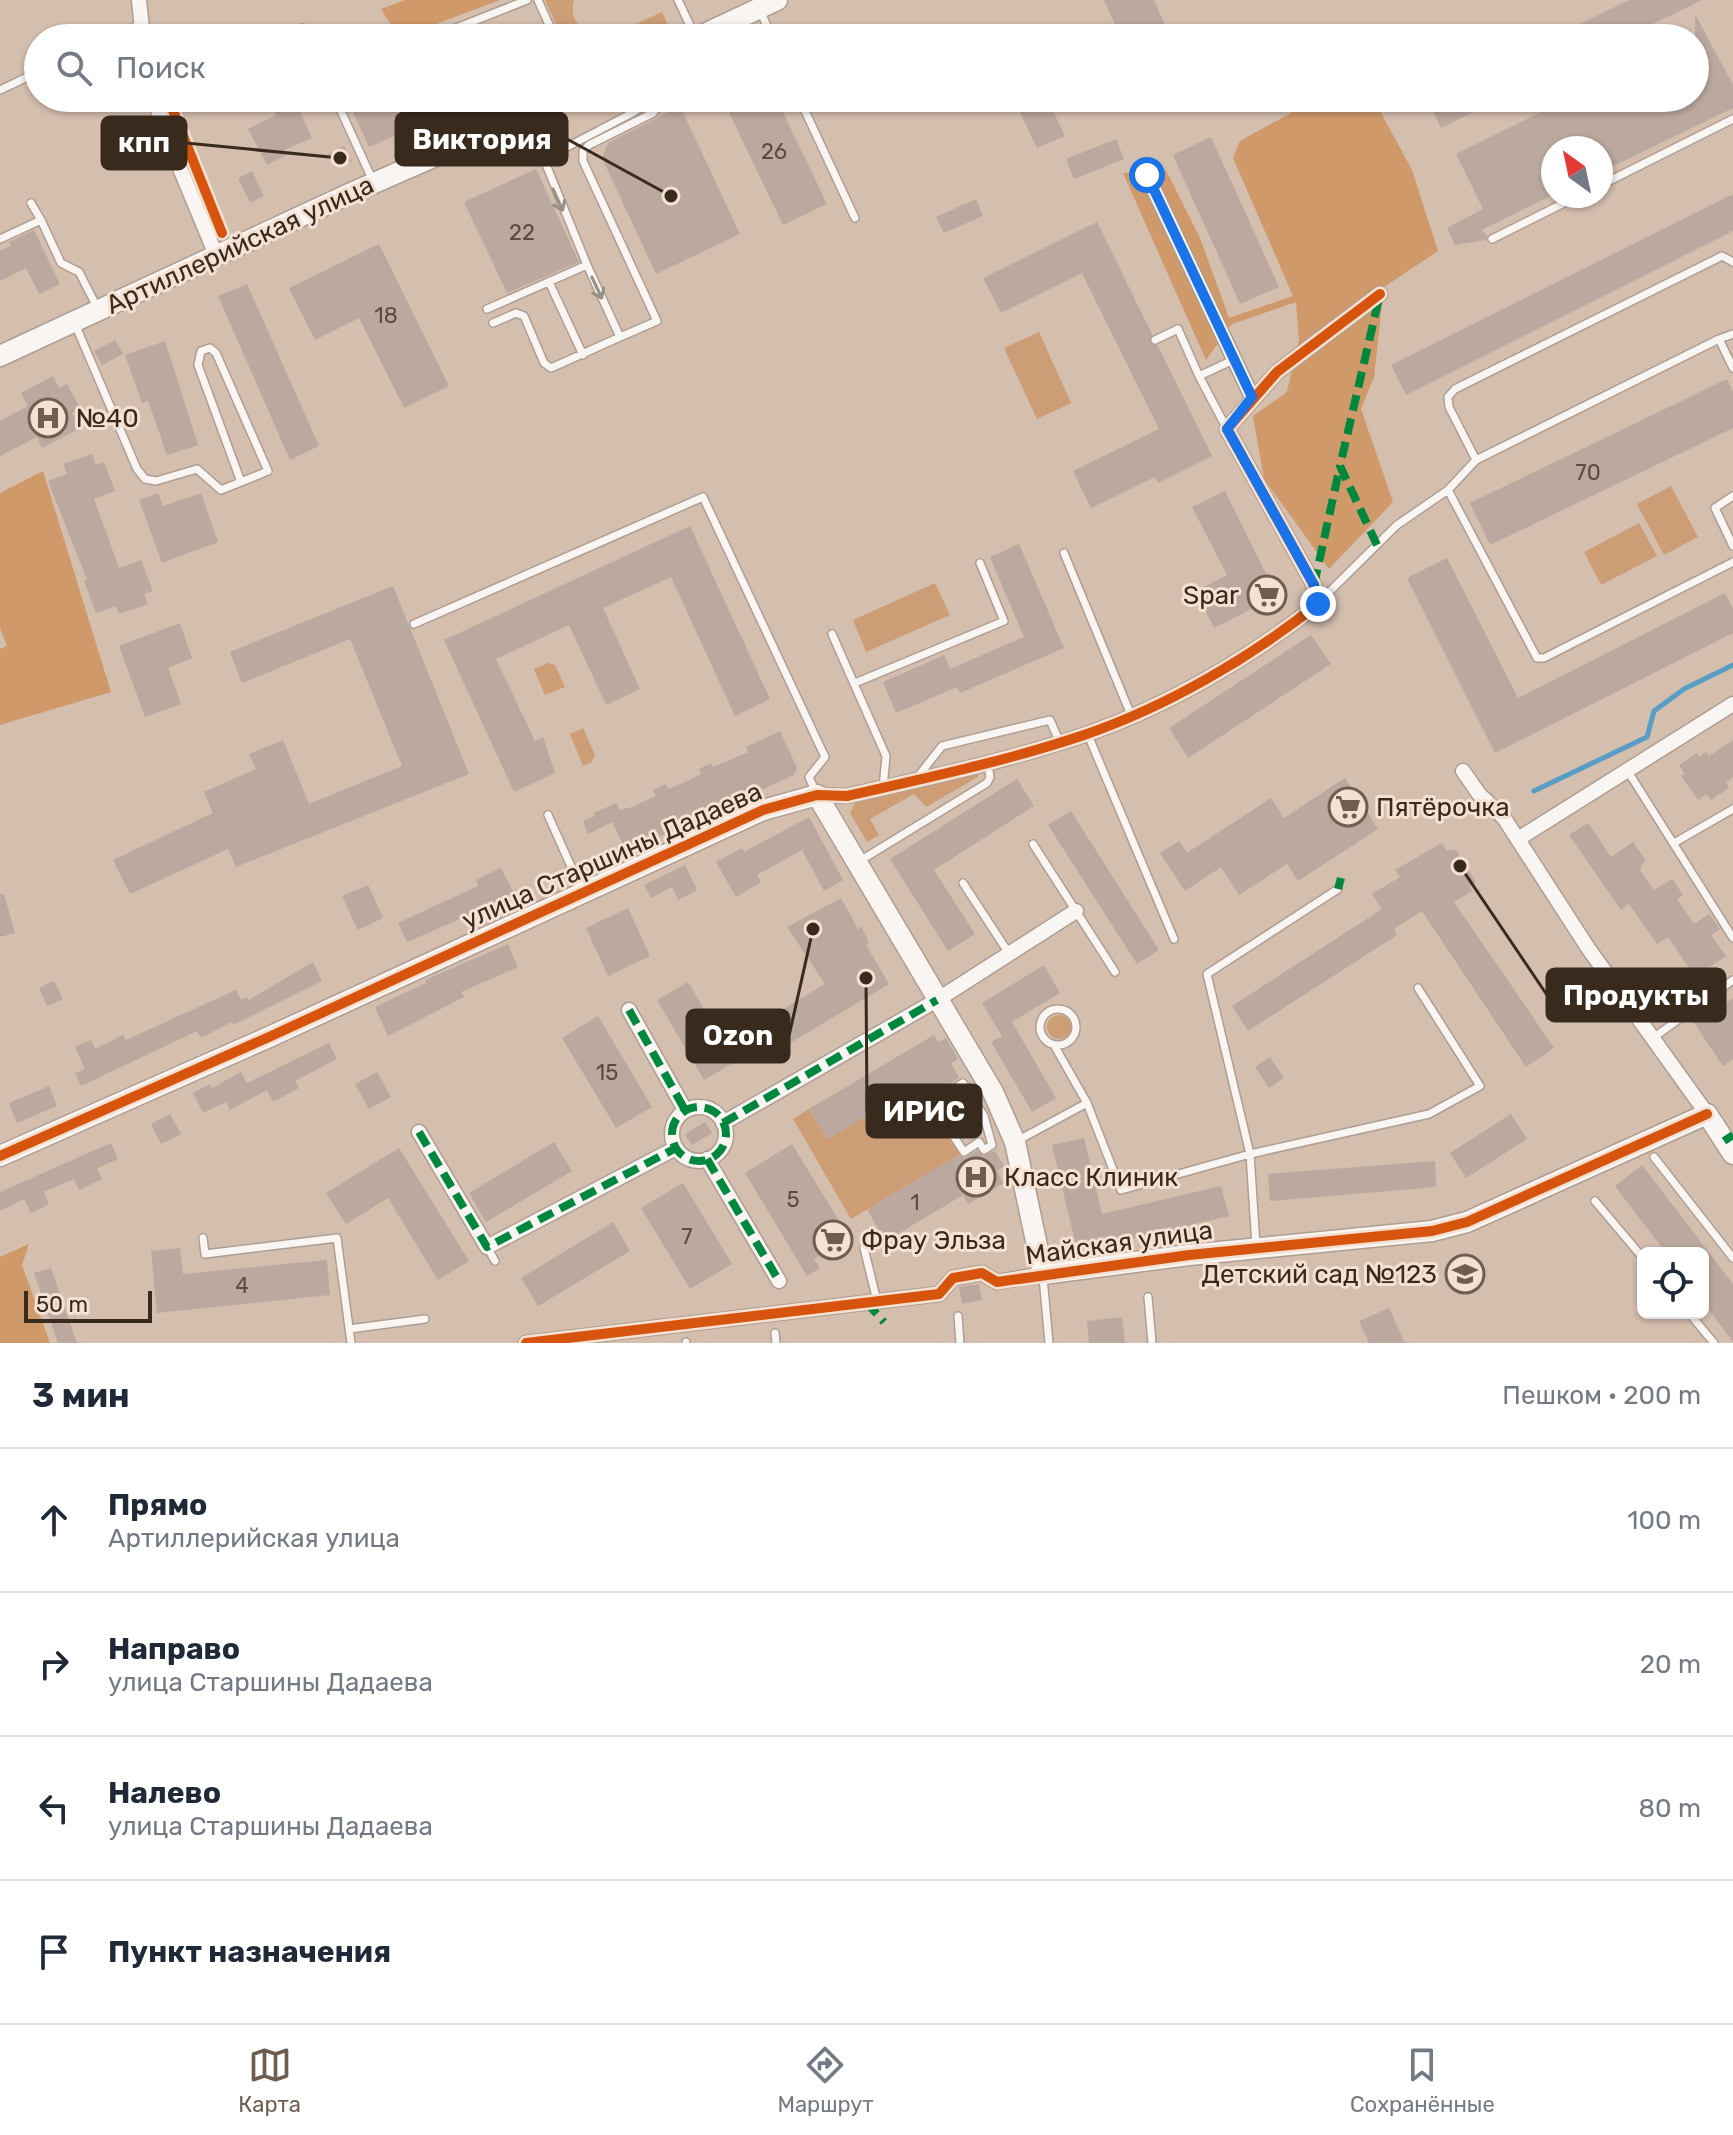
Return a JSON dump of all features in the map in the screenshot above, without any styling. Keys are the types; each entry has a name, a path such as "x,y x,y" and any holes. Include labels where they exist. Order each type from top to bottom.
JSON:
{"street":[{"path":"139,0 141,24"},
{"path":"726,24 768,4"},
{"path":"159,112 216,255"},
{"name":"Артиллерийская улица","path":"0,356 374,183 536,112"},
{"path":"1147,175 1231,361 1252,397"},
{"path":"1318,604 1314,585 1227,429 1277,372 1380,294"},
{"name":"улица Старшины Дадаева","path":"0,1156 763,810 817,795 847,796 883,788 1088,734 1271,642 1318,604"},
{"path":"1518,839 1733,704"},
{"path":"1463,771 1518,839 1588,948 1730,1143"},
{"path":"817,795 937,1000 980,1091 1015,1142 1024,1212 1043,1274"},
{"path":"723,1123 937,1000 1076,911"},
{"path":"629,1010 685,1110"},
{"path":"709,1108 723,1123 722,1148 707,1159 693,1160 676,1148 673,1125 685,1110 709,1108"},
{"name":"Майская улица","path":"526,1343 939,1294 953,1278 982,1273 997,1282 1256,1248 1418,1233 1467,1222 1707,1114"},
{"path":"419,1132 487,1247 676,1148"},
{"path":"707,1159 779,1281"}],"lane":[{"path":"466,24 527,0"},
{"path":"538,0 549,24"},
{"path":"678,0 689,24"},
{"path":"768,4 770,24"},
{"path":"0,90 24,79"},
{"path":"341,112 374,183"},
{"path":"620,337 545,162 550,156 634,112"},
{"path":"493,323 516,313 524,316 544,363 551,368 657,321 583,161 583,151 654,112"},
{"path":"806,112 855,218"},
{"path":"1613,179 1733,119"},
{"path":"31,203 61,263 79,272 98,310"},
{"path":"1492,239 1554,208"},
{"path":"0,239 41,220"},
{"path":"1476,460 1449,407 1448,397 1455,389 1722,256 1733,262"},
{"path":"487,309 587,265"},
{"path":"549,282 583,355"},
{"path":"74,322 137,469 145,479 156,481 197,469 221,490 241,482 268,471 220,359 210,348 201,351 198,365 241,482"},
{"path":"1155,340 1178,329 1227,429"},
{"path":"1318,604 1397,525 1448,490 1476,460 1733,334"},
{"path":"1719,339 1733,368"},
{"path":"1199,376 1231,361"},
{"path":"1448,490 1537,658 1544,658 1733,562"},
{"path":"1733,496 1715,508 1733,546"},
{"path":"414,624 703,497 825,757 809,777 817,795"},
{"path":"1064,553 1131,715"},
{"path":"855,683 1004,621 980,563"},
{"path":"832,634 886,756 883,788"},
{"path":"916,779 942,746 1050,720 1060,743"},
{"path":"1088,734 1174,939"},
{"path":"856,863 987,783 990,777 987,761"},
{"path":"1627,770 1733,938"},
{"path":"1674,843 1733,809"},
{"path":"548,815 583,893"},
{"path":"1033,844 1115,972"},
{"path":"963,883 1008,952"},
{"path":"1256,1248 1250,1154 1207,974 1338,889"},
{"path":"1653,1038 1733,980"},
{"path":"1054,1045 1068,1043 1077,1031 1074,1017 1062,1009 1048,1012 1040,1023 1043,1037 1054,1045 1087,1103 1121,1190 1250,1154 1429,1114 1480,1086 1418,988"},
{"path":"963,1083 980,1091 992,1145 984,1150 979,1142 964,1152 931,1102 963,1083"},
{"path":"1015,1142 1087,1103"},
{"path":"1654,1157 1733,1258"},
{"path":"1595,1201 1637,1251"},
{"path":"203,1238 205,1254 337,1238 351,1343"},
{"path":"487,1247 495,1261"},
{"path":"864,1248 877,1301"},
{"path":"1043,1274 1049,1343"},
{"path":"1148,1297 1152,1343"},
{"path":"958,1316 960,1343"},
{"path":"349,1329 425,1319"},
{"path":"1694,1319 1714,1343"},
{"path":"775,1333 776,1343"}],"shaded area":[{"path":"405,0 500,0 436,24 390,24 381,9"},
{"path":"545,0 574,0 574,17 578,24 556,24"},
{"path":"662,12 668,24 636,24"},
{"path":"1293,112 1381,112 1412,170 1438,251 1384,287 1374,377 1361,409 1393,502 1329,569 1264,479 1253,416 1287,392 1299,340 1296,302 1232,324 1206,360 1123,173 1166,170 1200,238 1229,318 1293,296 1233,158 1240,141"},
{"path":"1039,332 1071,403 1037,419 1004,348"},
{"path":"43,471 111,692 0,725 0,649 7,646 0,628 0,493"},
{"path":"1671,486 1698,537 1664,555 1637,504"},
{"path":"1639,523 1657,556 1601,585 1584,552"},
{"path":"935,583 950,615 866,652 853,620"},
{"path":"548,663 555,665 565,687 545,695 534,669"},
{"path":"583,728 595,755 592,762 583,766 570,734"},
{"path":"978,771 978,777 926,807 914,794 870,819 879,835 867,842 850,813 856,801"},
{"path":"1054,1015 1064,1015 1071,1022 1071,1032 1064,1039 1054,1039 1047,1032 1047,1022"},
{"path":"920,1084 964,1152 851,1219 793,1119 809,1109 827,1139"},
{"path":"29,1244 22,1265 50,1343 0,1343 0,1257"}],"building":[{"path":"1104,0 1154,0 1165,24 1115,24"},
{"path":"1629,0 1702,0 1653,24 1580,24"},
{"path":"1709,40 1733,85 1733,108 1613,166 1613,136 1541,136 1541,201 1481,230 1487,235 1486,240 1455,245 1447,228 1483,209 1456,154 1542,112 1709,112"},
{"path":"275,112 300,112 312,138 284,150 286,155 267,165 248,129 276,115"},
{"path":"353,112 448,112 369,147"},
{"path":"668,112 683,112 740,234 656,274 602,158 608,143"},
{"path":"729,112 783,112 827,204 783,225"},
{"path":"1020,112 1054,112 1065,136 1037,148"},
{"path":"1434,112 1474,112 1441,128"},
{"path":"1211,137 1279,287 1240,304 1173,155"},
{"path":"1116,139 1124,159 1074,179 1066,159"},
{"path":"344,146 352,162 333,164 328,154"},
{"path":"536,169 579,262 507,293 464,202"},
{"path":"252,171 264,196 250,203 238,178"},
{"path":"1733,194 1733,231 1406,395 1391,365"},
{"path":"976,199 983,216 944,233 936,217"},
{"path":"1097,222 1152,334 1150,343 1158,346 1212,456 1158,483 1155,477 1091,508 1073,471 1159,429 1082,273 1001,313 983,278"},
{"path":"34,230 60,284 39,294 26,268 0,281 0,251 11,246 9,242"},
{"path":"379,244 449,386 404,408 359,318 315,340 289,288"},
{"path":"247,284 319,446 290,460 218,296"},
{"path":"115,340 123,354 102,365 94,351"},
{"path":"165,341 198,445 167,455 148,401 142,403 125,355"},
{"name":"№40","path":"53,376 59,388 67,384 80,408 72,413 80,428 42,448 37,437 0,456 0,421 28,406 21,393"},
{"path":"1727,379 1733,392 1733,428 1490,545 1470,503"},
{"path":"92,454 96,465 104,462 115,491 94,499 119,568 141,560 153,591 144,594 148,604 119,614 116,606 96,613 84,581 87,580 48,481 67,474 63,464"},
{"path":"1225,491 1277,596 1214,628 1196,591 1227,575 1192,507"},
{"path":"158,493 163,506 201,493 218,542 162,563 139,500"},
{"path":"690,526 770,699 735,716 671,577 603,608 640,689 606,705 569,625 496,659 535,741 543,737 555,773 514,792 444,640"},
{"path":"1019,544 1064,648 960,693 957,687 896,713 883,682 944,655 950,669 1024,637 990,557"},
{"path":"1447,558 1518,698 1725,593 1733,609 1733,633 1495,753 1407,578"},
{"path":"393,586 469,774 236,867 228,849 130,894 113,860 213,813 204,792 256,769 249,754 283,740 309,804 402,766 350,639 242,683 230,652"},
{"path":"180,623 192,658 168,668 181,704 145,717 119,646"},
{"path":"1311,635 1331,664 1188,758 1169,728"},
{"path":"780,731 797,768 794,775 627,852 612,822 588,834 583,821 595,816 594,813 616,803 620,810 632,807 656,796 653,790 665,784 669,789 685,782 701,774 699,769 711,763 713,767 748,752 746,747"},
{"path":"1733,740 1733,777 1726,782 1729,788 1711,800 1706,794 1698,800 1681,776 1685,774 1679,765 1697,753 1699,757 1706,752 1709,756"},
{"path":"1345,778 1378,829 1298,881 1287,864 1239,895 1221,867 1185,891 1160,853 1179,841 1187,853 1271,798 1284,818"},
{"path":"1017,779 1034,806 934,870 975,934 948,951 890,859"},
{"path":"1071,811 1159,950 1137,964 1048,825"},
{"path":"809,817 843,880 824,891 802,850 757,875 761,882 736,897 716,862 742,848 744,852"},
{"path":"1588,823 1611,857 1633,842 1645,859 1640,870 1654,890 1672,879 1683,895 1677,899 1694,924 1709,914 1720,929 1711,935 1726,956 1695,977 1668,937 1657,944 1629,904 1621,910 1569,835"},
{"path":"1442,843 1446,850 1456,850 1476,882 1470,886 1472,891 1454,902 1554,1048 1526,1067 1422,911 1394,929 1397,935 1248,1031 1232,1006 1382,909 1372,894 1400,877 1395,870"},
{"path":"685,865 697,890 678,900 672,887 651,898 644,885"},
{"path":"501,868 515,895 407,942 398,923 478,886 476,880"},
{"path":"368,885 383,918 358,930 342,896"},
{"path":"0,894 4,894 15,933 0,937"},
{"path":"841,898 858,929 862,927 869,943 866,945 889,984 772,1054 755,1026 825,984 787,927"},
{"path":"628,908 650,956 608,976 586,928"},
{"path":"508,944 518,967 461,992 464,997 388,1036 375,1007 426,983 425,980"},
{"path":"313,962 322,981 233,1025 232,1022 201,1038 197,1031 81,1086 75,1073 85,1069 75,1047 91,1040 95,1049 123,1035 126,1040 236,990 241,1000 247,997 249,1000"},
{"path":"1044,965 1060,993 1012,1022 1056,1098 1032,1112 991,1042 1002,1036 982,1003"},
{"path":"54,981 63,999 47,1006 39,988"},
{"path":"688,982 735,1062 704,1080 657,1000"},
{"path":"1733,998 1733,1059 1723,1066 1694,1023"},
{"path":"598,1016 652,1107 616,1128 562,1038"},
{"path":"934,1035 938,1042 946,1038 958,1059 951,1063 959,1078 928,1096 920,1084 827,1139 809,1109"},
{"path":"329,1043 337,1059 295,1081 299,1088 273,1102 267,1090 230,1110 226,1102 203,1113 193,1093 210,1084 212,1088 241,1072 247,1083"},
{"path":"1270,1057 1284,1078 1269,1088 1255,1067"},
{"path":"377,1072 391,1097 369,1109 355,1084"},
{"path":"49,1086 57,1106 17,1123 9,1103"},
{"path":"170,1114 181,1134 161,1144 151,1124"},
{"path":"1511,1114 1527,1139 1466,1178 1450,1153"},
{"path":"705,1122 712,1133 692,1145 685,1134"},
{"path":"1084,1138 1102,1214 1221,1186 1229,1216 1109,1244 1108,1238 1076,1246 1052,1145"},
{"path":"554,1142 572,1171 486,1222 469,1193"},
{"path":"111,1143 118,1159 97,1168 102,1179 79,1190 74,1179 44,1192 49,1204 31,1213 24,1199 0,1211 0,1192"},
{"path":"792,1144 849,1237 814,1259 820,1268 807,1276 745,1173"},
{"path":"399,1148 469,1261 438,1280 388,1198 346,1224 326,1193"},
{"path":"977,1151 983,1156 995,1151 1004,1166 997,1171 1004,1183 968,1204 963,1195 876,1247 868,1234 878,1228 867,1210 958,1155 965,1158"},
{"path":"1435,1161 1436,1187 1270,1201 1268,1174"},
{"path":"1642,1165 1705,1247 1661,1247 1615,1186"},
{"path":"683,1183 732,1264 690,1289 641,1208"},
{"path":"613,1222 630,1251 538,1306 521,1278"},
{"path":"180,1248 183,1274 327,1260 330,1295 157,1313 151,1251"},
{"path":"1709,1253 1733,1284 1733,1342 1709,1310"},
{"path":"51,1268 77,1343 58,1343 34,1273"},
{"path":"979,1284 982,1300 962,1304 959,1287"},
{"path":"1389,1308 1405,1343 1369,1343 1359,1321"},
{"path":"1122,1317 1125,1343 1089,1343 1087,1321"}],"waterway":[{"path":"1534,791 1647,737 1654,711 1684,689 1733,665"}],"marked path":[{"path":"1377,545 1340,466 1380,294"},
{"path":"1314,585 1340,466"},
{"path":"1338,889 1341,878"},
{"path":"723,1123 937,1000"},
{"path":"629,1010 685,1110"},
{"path":"699,1107 718,1115 726,1134 718,1153 699,1161 680,1153 672,1134 680,1115 699,1107"},
{"path":"419,1132 487,1247 676,1148"},
{"path":"1724,1141 1733,1135"},
{"path":"707,1159 779,1281"},
{"path":"866,1302 884,1322"}],"cycle path":[{"path":"174,112 222,233"},
{"path":"0,1156 269,1037 763,810 817,795 847,796 1026,753 1084,735 1146,710 1236,662 1318,604 1314,585 1227,429 1277,372 1380,294"},
{"path":"526,1343 939,1294 953,1278 982,1273 997,1282 1189,1255 1432,1231 1467,1222 1707,1114"}],"place":[{"name":"кпп","path":"340,158"},
{"name":"Виктория","path":"671,196"},
{"name":"№40","path":"48,418"},
{"name":"Spar","path":"1267,595"},
{"name":"Пятёрочка","path":"1348,807"},
{"name":"Продукты","path":"1460,866"},
{"name":"Ozon","path":"813,929"},
{"name":"ИРИС","path":"866,978"},
{"name":"Класс Клиник","path":"976,1177"},
{"name":"Фрау Эльза","path":"833,1240"},
{"name":"Детский сад №123","path":"1465,1274"}],"route":[{"path":"1147,175 1231,361 1252,397 1227,429 1314,585 1318,604"}]}
